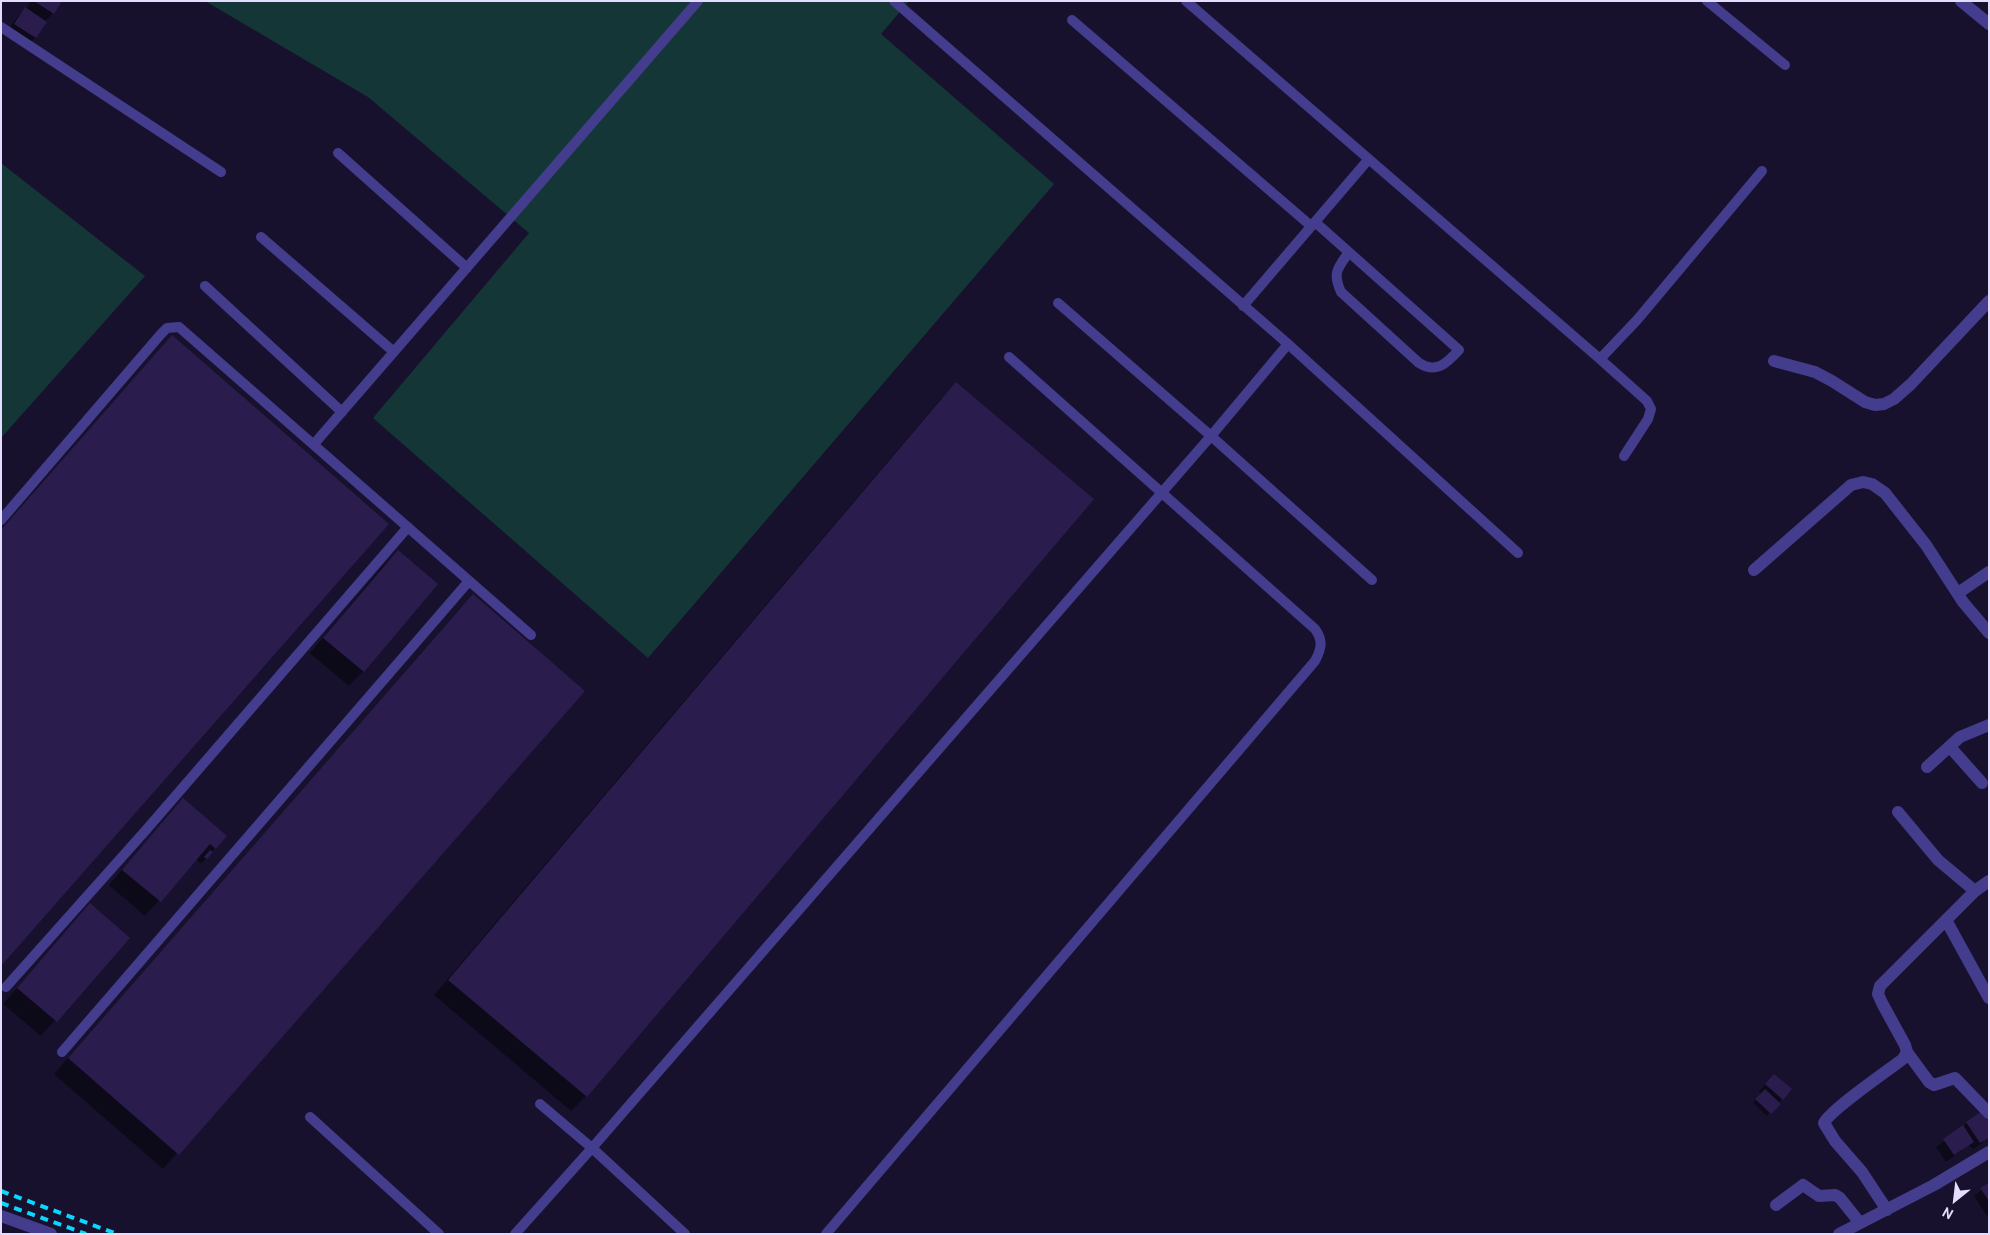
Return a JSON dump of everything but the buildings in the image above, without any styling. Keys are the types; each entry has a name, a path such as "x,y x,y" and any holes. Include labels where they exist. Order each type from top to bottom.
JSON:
{"street":[{"path":"1961,1 1989,24"},
{"path":"1774,361 1816,372 1832,380 1865,402 1875,405 1884,404 1894,399 1911,384 1989,301"},
{"path":"1754,570 1852,485 1862,482 1872,484 1885,493 1926,544 1958,593 1989,633"},
{"path":"1958,593 1989,572"},
{"path":"1927,766 1960,737 1989,725"},
{"path":"1950,747 1982,783"},
{"path":"1898,812 1938,860 1975,891"},
{"path":"1989,881 1975,891 1880,986 1878,994 1907,1052 1929,1082 1934,1085 1953,1078 1957,1080 1989,1113"},
{"path":"1946,920 1989,998"},
{"path":"1887,1210 1862,1172 1824,1123 1842,1104 1903,1059 1907,1052"},
{"path":"1839,1234 1934,1185 1989,1152"},
{"path":"1776,1205 1803,1186 1819,1196 1834,1195 1840,1198 1860,1223"},
{"path":"1,1216 51,1234"}],"lane":[{"path":"314,444 698,1"},
{"path":"894,1 1288,344 1518,553"},
{"path":"1186,1 1600,359 1646,401 1651,409 1648,419 1624,456"},
{"path":"1707,1 1785,65"},
{"path":"1072,20 1313,224 1349,252 1460,350 1449,362 1437,367 1425,367 1341,292 1336,282 1336,272 1349,252"},
{"path":"1,27 221,172"},
{"path":"338,153 467,268"},
{"path":"1243,306 1368,160"},
{"path":"1600,359 1637,320 1762,171"},
{"path":"261,237 394,352"},
{"path":"205,286 342,412"},
{"path":"1058,303 1372,580"},
{"path":"1,520 161,334 167,328 179,327 531,635"},
{"path":"515,1234 592,1148 1211,436 1288,344"},
{"path":"826,1234 1315,661 1322,644 1320,636 1315,629 1009,357"},
{"path":"6,987 146,830 408,526"},
{"path":"62,1052 469,581"},
{"path":"540,1104 592,1148 685,1234"},
{"path":"310,1117 439,1234"}],"green space":[{"path":"205,1 909,1 881,34 1054,184 648,658 373,418 529,233 368,97"},
{"path":"1,163 145,276 1,438"}],"railway":[{"path":"1,1191 117,1234"},
{"path":"1,1203 86,1234"}]}
